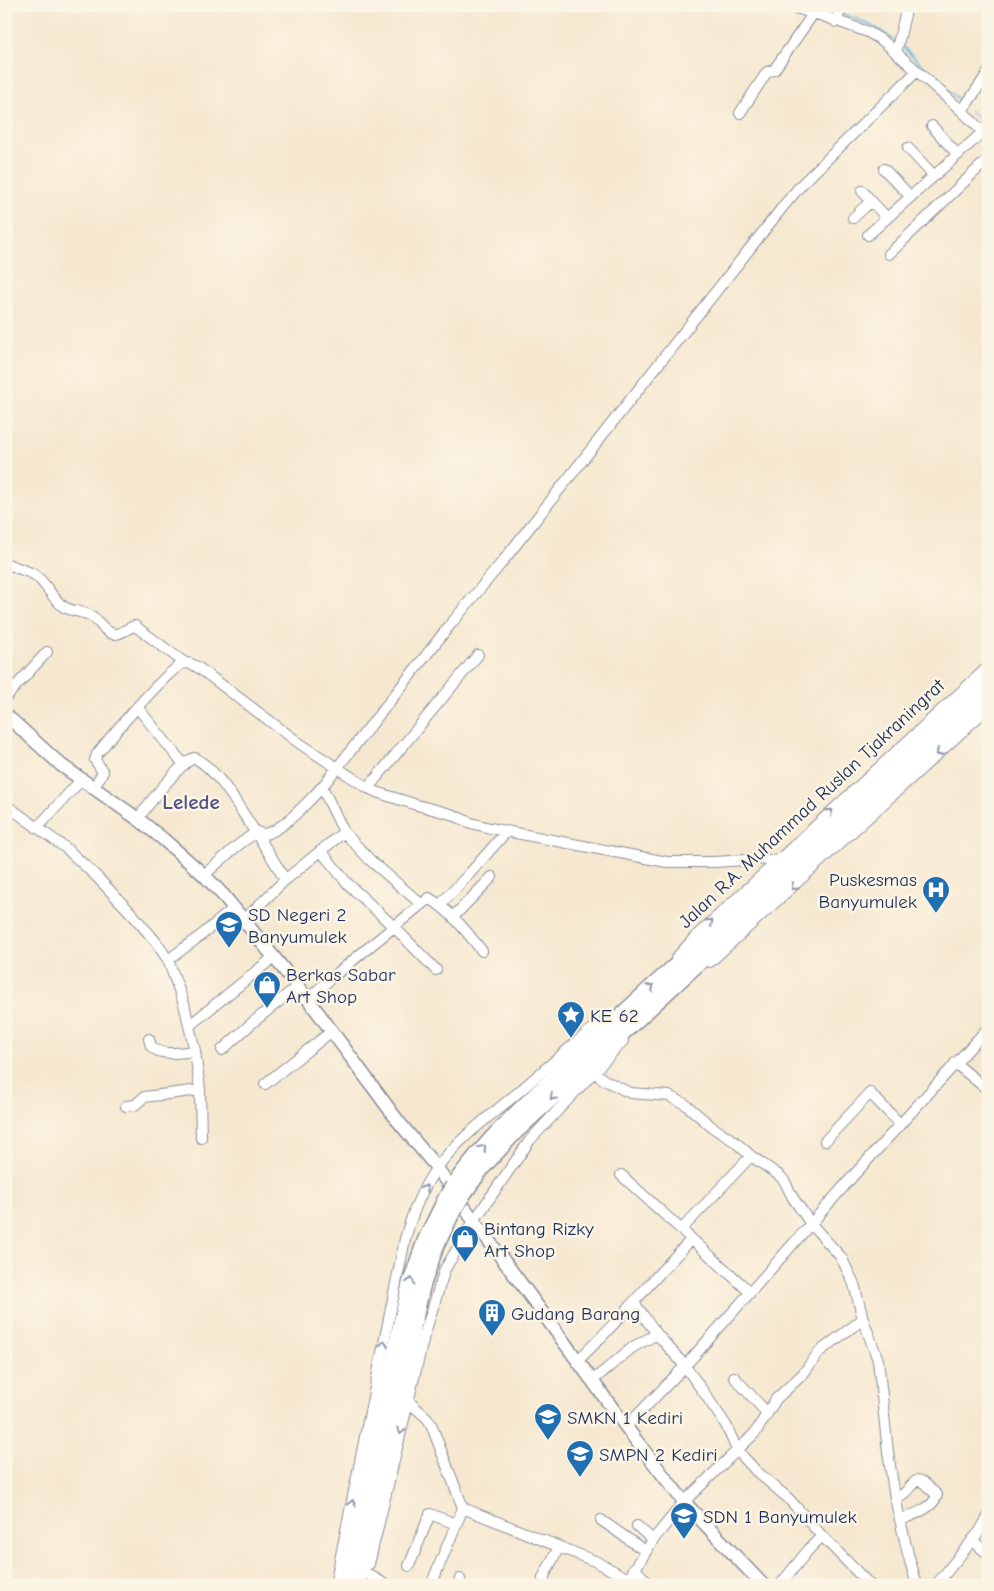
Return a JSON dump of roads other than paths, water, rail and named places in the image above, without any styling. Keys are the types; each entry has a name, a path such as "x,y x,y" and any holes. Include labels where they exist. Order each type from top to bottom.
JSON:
{"highway":[{"name":"Jalan R.A. Muhammad Ruslan Tjakraningrat","path":"362,1581 422,1287 454,1197 508,1140 636,1021 696,948 988,678"},
{"name":"Jalan R.A. Muhammad Ruslan Tjakraningrat","path":"341,1585 416,1264 425,1241 490,1139 623,1014 673,977 764,901 988,696"},
{"path":"339,1568 341,1585"}],"main road":[{"path":"6,715 50,756 163,839 204,875 234,908 298,986 404,1128 437,1168 577,1361 684,1502 764,1585"}],"street":[{"path":"789,6 813,14 839,14 875,36 986,132 868,235"},
{"path":"896,53 907,6"},
{"path":"740,114 768,72 774,70 813,14"},
{"path":"256,832 263,834 276,829 296,813 322,787 796,190 917,71"},
{"path":"962,111 988,73"},
{"path":"932,126 958,155"},
{"path":"908,148 934,176"},
{"path":"889,254 988,159"},
{"path":"884,170 911,197"},
{"path":"862,191 887,218"},
{"path":"853,218 871,201"},
{"path":"6,563 35,576 59,603 68,609 86,613 110,633 119,634 131,626 135,626 185,663 192,664 203,670 299,743 368,788 379,793 417,806 451,814 476,825 667,862 715,862 760,859 776,861"},
{"path":"6,697 47,652"},
{"path":"368,788 478,655"},
{"path":"94,787 103,772 96,762 96,755 137,707 177,667 185,663"},
{"name":"Jalan R.A. Muhammad Ruslan Tjakraningrat","path":"673,977 680,952 696,936 988,667"},
{"path":"137,707 184,765"},
{"name":"Jalan R.A. Muhammad Ruslan Tjakraningrat","path":"673,977 702,969 988,708"},
{"path":"138,819 156,795 184,765 194,758 217,778 256,832 285,880"},
{"path":"37,828 82,779"},
{"path":"322,787 344,832 370,860 421,904"},
{"path":"6,805 67,849 96,876 139,921 168,960 190,1025 195,1051 200,1090 201,1138"},
{"path":"204,875 256,832"},
{"path":"244,920 285,880 344,832"},
{"path":"440,905 506,832"},
{"path":"321,851 347,883 394,926 436,970"},
{"path":"453,917 492,877"},
{"path":"308,999 429,898 453,917 482,951"},
{"path":"168,960 234,908"},
{"path":"190,1025 274,957"},
{"path":"222,1050 298,986"},
{"name":"Jalan R.A. Muhammad Ruslan Tjakraningrat","path":"335,1585 405,1239 415,1208 427,1184 437,1168 454,1148 484,1121 593,1028 623,1014"},
{"name":"Jalan R.A. Muhammad Ruslan Tjakraningrat","path":"362,1581 424,1336 441,1280 450,1258 530,1140 620,1044 636,1021"},
{"path":"626,1427 685,1366 988,1028"},
{"path":"265,1084 332,1031"},
{"path":"149,1039 150,1045 156,1051 195,1051"},
{"path":"955,1064 988,1090"},
{"path":"594,1072 604,1080 631,1093 669,1096 686,1104 712,1127 783,1178 793,1198 811,1224 835,1249 854,1284 863,1319 878,1360 895,1498 917,1585"},
{"path":"126,1106 134,1105 143,1098 200,1090"},
{"path":"825,1141 870,1093 900,1124"},
{"path":"681,1230 751,1156"},
{"path":"622,1174 691,1240 750,1292"},
{"path":"577,1361 634,1303 660,1272 691,1240"},
{"path":"634,1303 657,1334 685,1366 726,1425 736,1450 756,1471 788,1498 870,1585"},
{"path":"463,1508 597,1562 626,1582 645,1551 684,1502 758,1430 776,1399 803,1374 816,1356 863,1319"},
{"path":"592,1381 633,1347 657,1334"},
{"path":"734,1377 768,1413"},
{"path":"408,1401 431,1424 463,1508 432,1580"},
{"path":"895,1498 904,1494 918,1480 923,1482 937,1496 934,1502 920,1512 900,1520"},
{"path":"408,1566 430,1514 456,1524"},
{"path":"936,1585 988,1517"},
{"path":"601,1520 645,1551"},
{"path":"637,1526 653,1540"},
{"path":"780,1585 822,1536"},
{"path":"972,1540 988,1554"},
{"path":"547,1585 544,1582 544,1578 559,1547"},
{"path":"634,1568 650,1585"},
{"path":"362,1581 386,1585"}],"waterway":[{"path":"810,6 835,12"},
{"path":"842,14 870,25 895,41"},
{"path":"903,47 962,103"},
{"path":"970,111 985,124"}],"place":[{"name":"Puskesmas Banyumulek","path":"936,914"},
{"name":"SD Negeri 2 Banyumulek","path":"229,949"},
{"name":"Berkas Sabar Art Shop","path":"267,1009"},
{"name":"KE 62","path":"571,1039"},
{"name":"Bintang Rizky Art Shop","path":"465,1263"},
{"name":"Gudang Barang","path":"492,1337"},
{"name":"SMKN 1 Kediri","path":"548,1441"},
{"name":"SMPN 2 Kediri","path":"580,1478"},
{"name":"SDN 1 Banyumulek","path":"684,1540"}],"district":[{"name":"Lelede","path":"191,802"}]}
